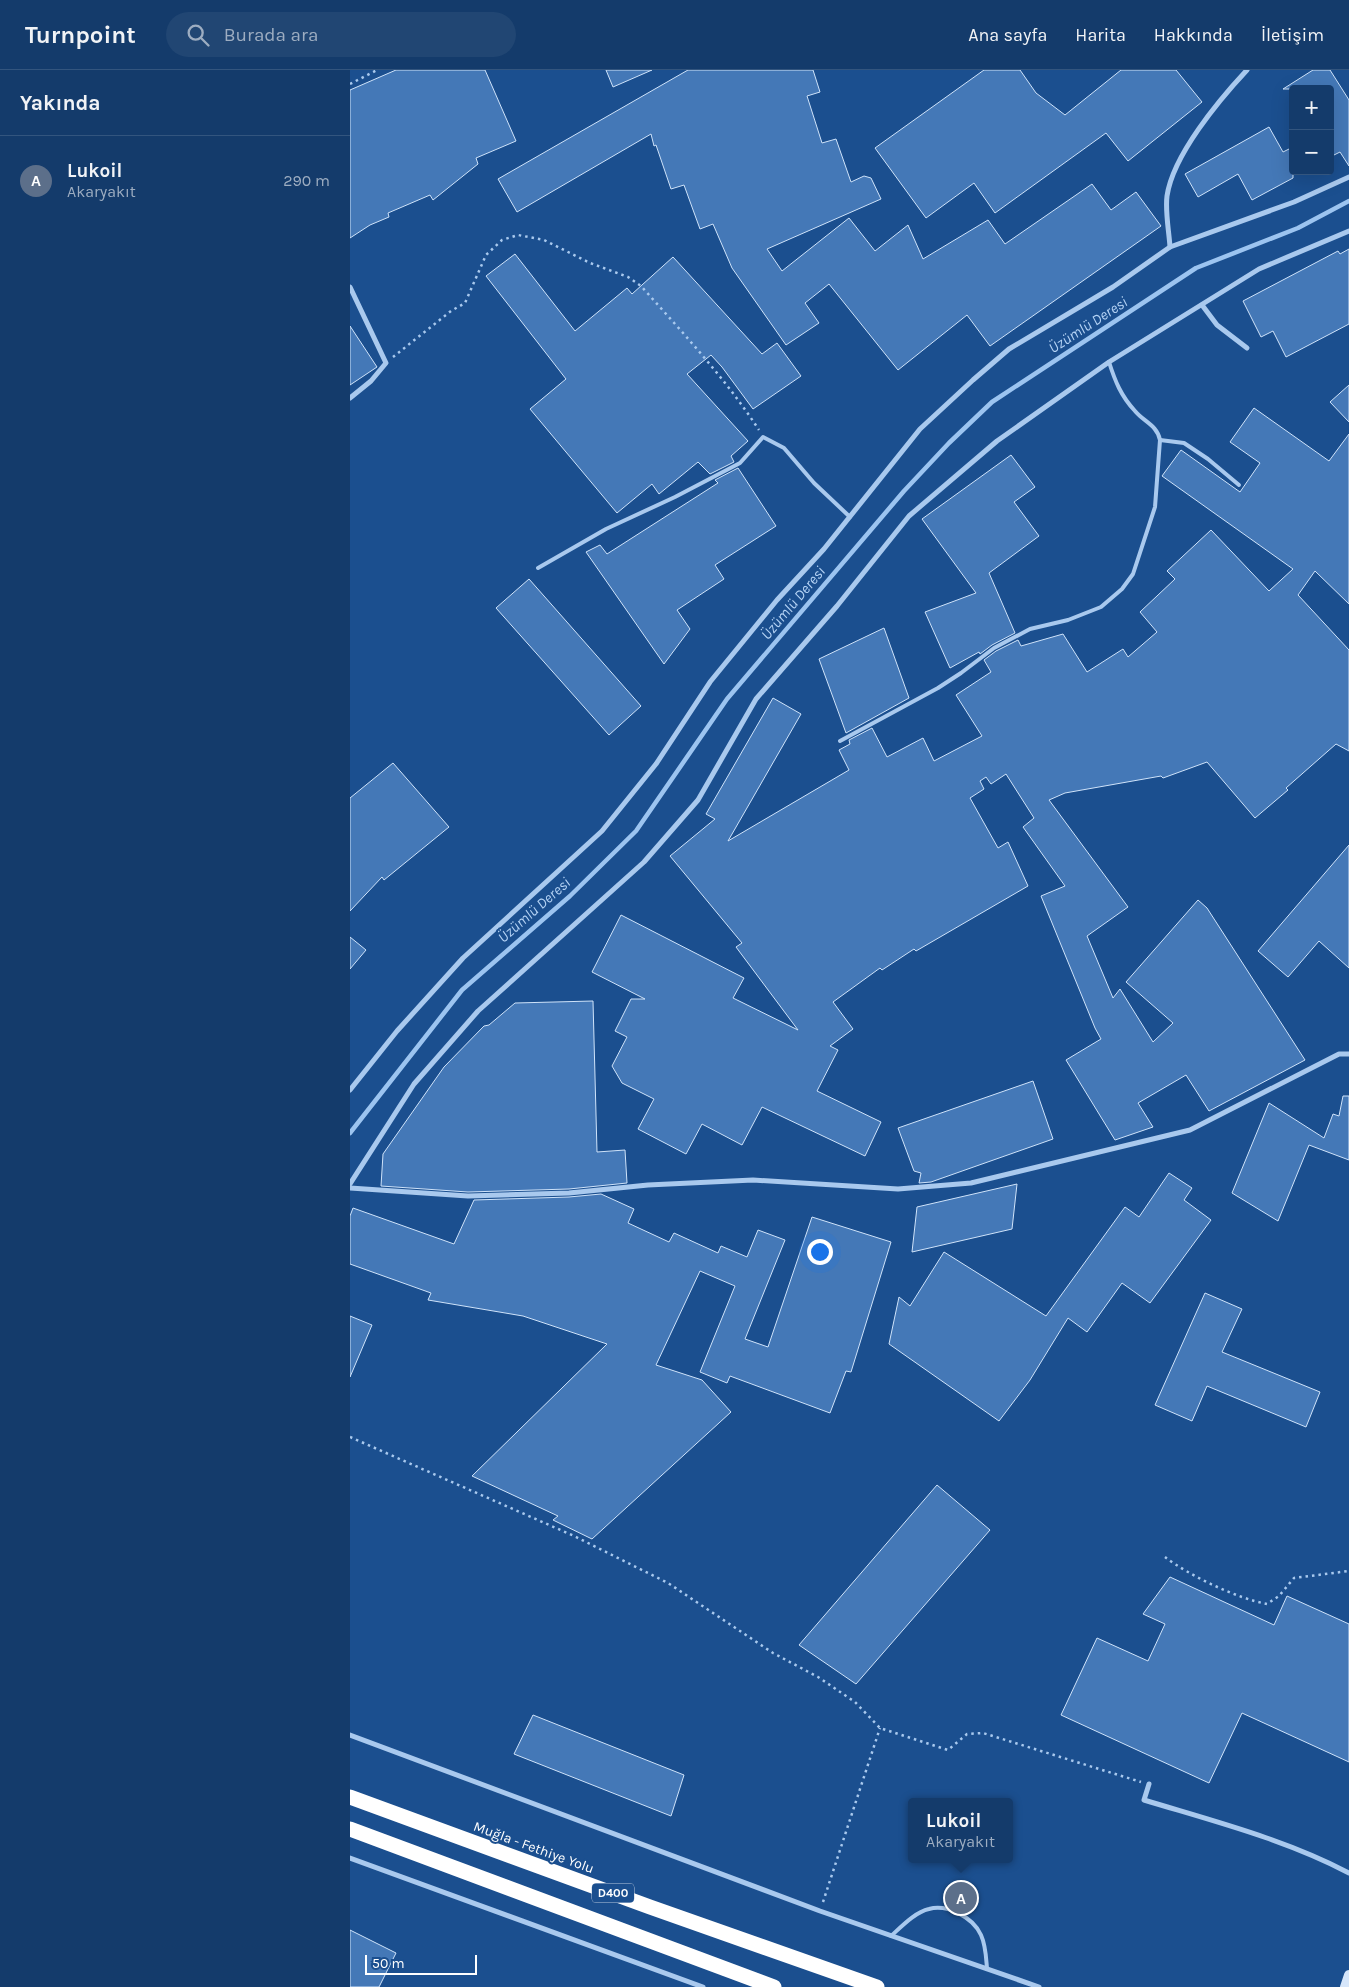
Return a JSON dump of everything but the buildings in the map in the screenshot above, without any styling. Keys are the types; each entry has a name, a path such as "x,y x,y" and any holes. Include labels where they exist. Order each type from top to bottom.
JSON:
{"highway":[{"name":"Muğla - Fethiye Yolu","path":"350,1797 650,1907 877,1987"},
{"name":"D400","path":"350,1829 774,1987"}],"street":[{"path":"1170,247 1167,198 1172,175 1184,152 1226,93 1247,70"},
{"path":"350,1090 397,1031 463,958 602,831 656,764 710,682 777,600 824,549 920,429 1009,349 1113,287 1170,247 1294,202 1349,178"},
{"path":"1349,231 1259,269 1109,362 997,441 909,516 837,606 756,699 698,800 644,862 478,1011 414,1084 350,1186 468,1196 569,1193 648,1184 752,1180 898,1189 970,1183 1190,1130 1340,1054 1349,1054"},
{"path":"350,287 386,363 371,381 350,398"},
{"path":"1202,305 1217,324 1247,348"},
{"path":"350,1735 820,1911 1039,1987"},
{"path":"1149,1784 1144,1800 1265,1837 1317,1857 1349,1873"},
{"path":"350,1858 703,1987"},
{"path":"1345,1987 1349,1975"}],"lane":[{"path":"840,742 946,683 994,648 1030,629 1068,620 1101,608 1122,589 1133,574 1155,507 1160,440 1158,430 1135,412 1116,385 1109,362"},
{"path":"538,568 606,529 675,497 740,463 763,437 784,448 814,483 850,517"},
{"path":"1160,440 1184,443 1208,459 1238,486"},
{"path":"891,1936 911,1919 928,1909 946,1909 964,1916 980,1932 985,1947 987,1969"}],"path":[{"path":"350,84 377,70"},
{"path":"386,363 465,303 486,255 502,240 518,235 544,240 590,263 628,277 642,286 712,366 742,404 763,437"},
{"path":"350,1437 574,1536 668,1583 773,1653 818,1677 856,1702 880,1728 948,1750 967,1734 983,1733 1149,1784"},
{"path":"1165,1556 1178,1567 1222,1588 1256,1602 1268,1604 1279,1596 1294,1578 1349,1571"},
{"path":"820,1911 880,1728"}],"waterway":[{"name":"Üzümlü Deresi","path":"350,1133 462,990 570,896 636,831 727,699 904,491 949,443 992,402 1196,268 1298,228 1349,201"}],"place":[{"name":"Lukoil","path":"961,1898"}]}
